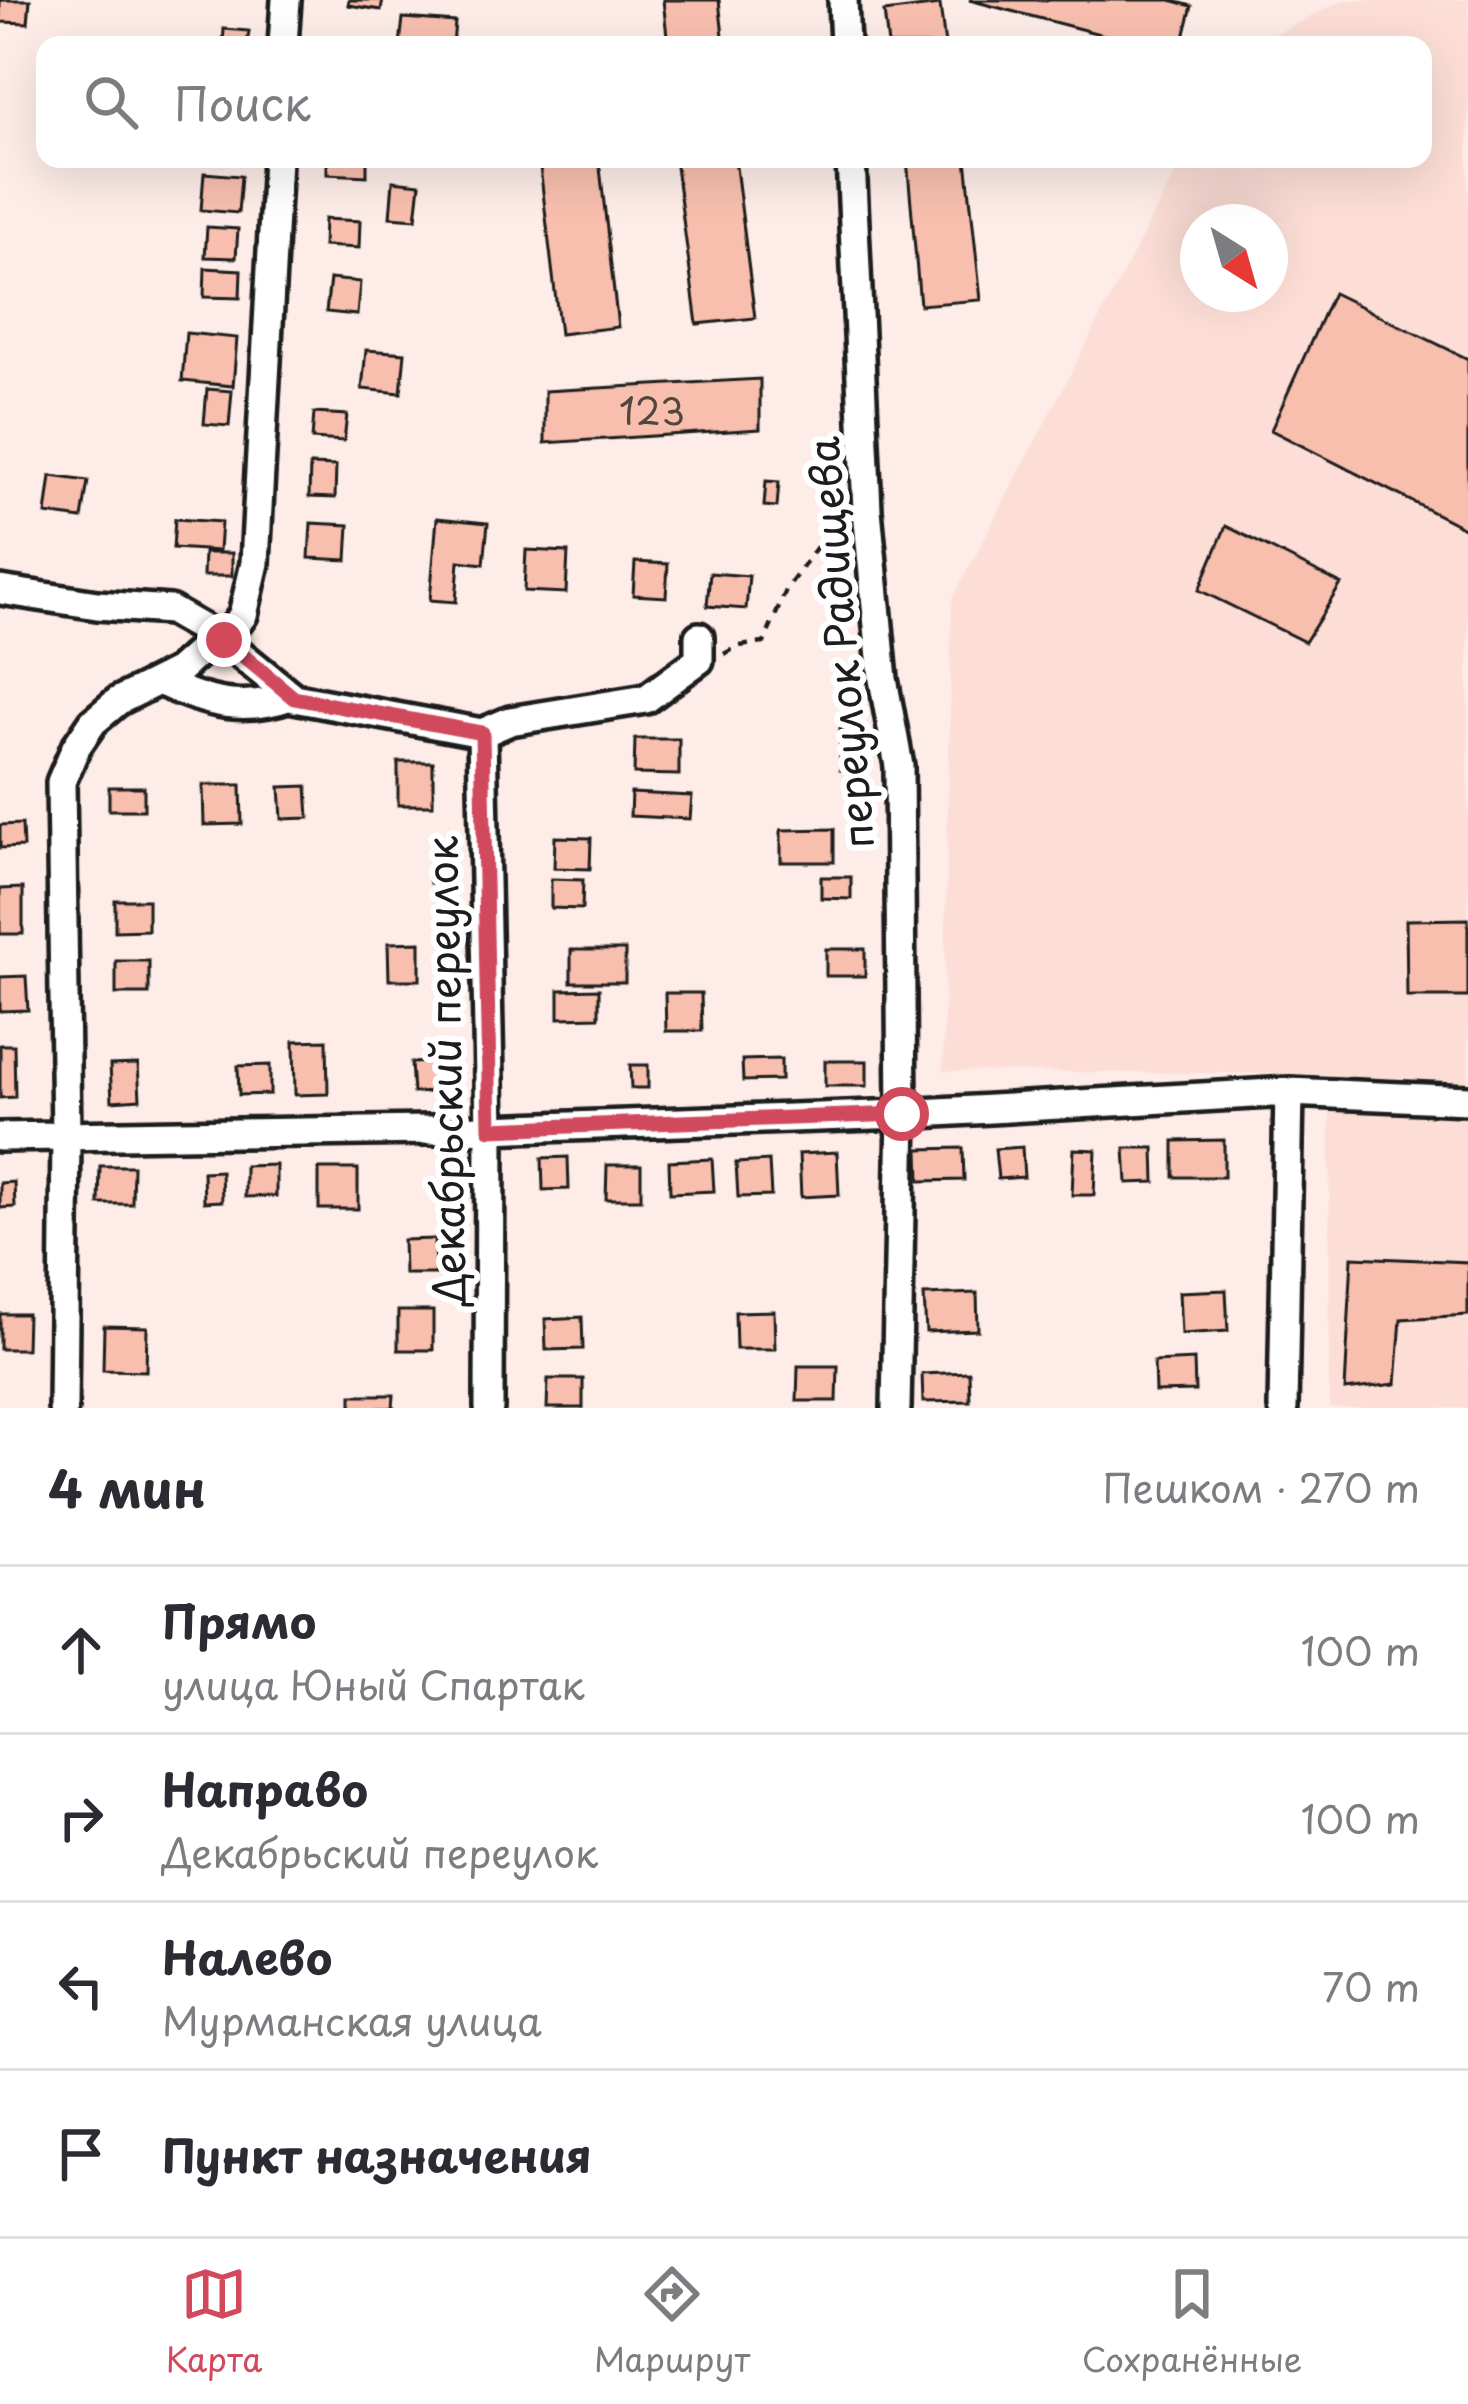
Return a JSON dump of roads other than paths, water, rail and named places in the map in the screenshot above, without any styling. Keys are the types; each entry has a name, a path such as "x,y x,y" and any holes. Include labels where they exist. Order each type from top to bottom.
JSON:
{"street":[{"path":"284,36 286,0"},
{"path":"843,0 845,36"},
{"path":"63,1408 66,1136 61,782 93,722 118,701 161,682 194,659 243,615 255,563 277,168"},
{"name":"переулок Радищева","path":"850,168 867,510 883,679 899,766 902,1114 896,1408"},
{"path":"0,590 170,610 220,639 291,696 482,733 510,721 646,699 700,660 698,637"},
{"path":"161,682 201,700 232,706 265,705 291,696"},
{"name":"Декабрьский переулок","path":"482,733 490,1129 489,1408"},
{"path":"1283,1408 1289,1093"},
{"path":"0,1137 490,1129 1289,1093 1468,1100"}]}
